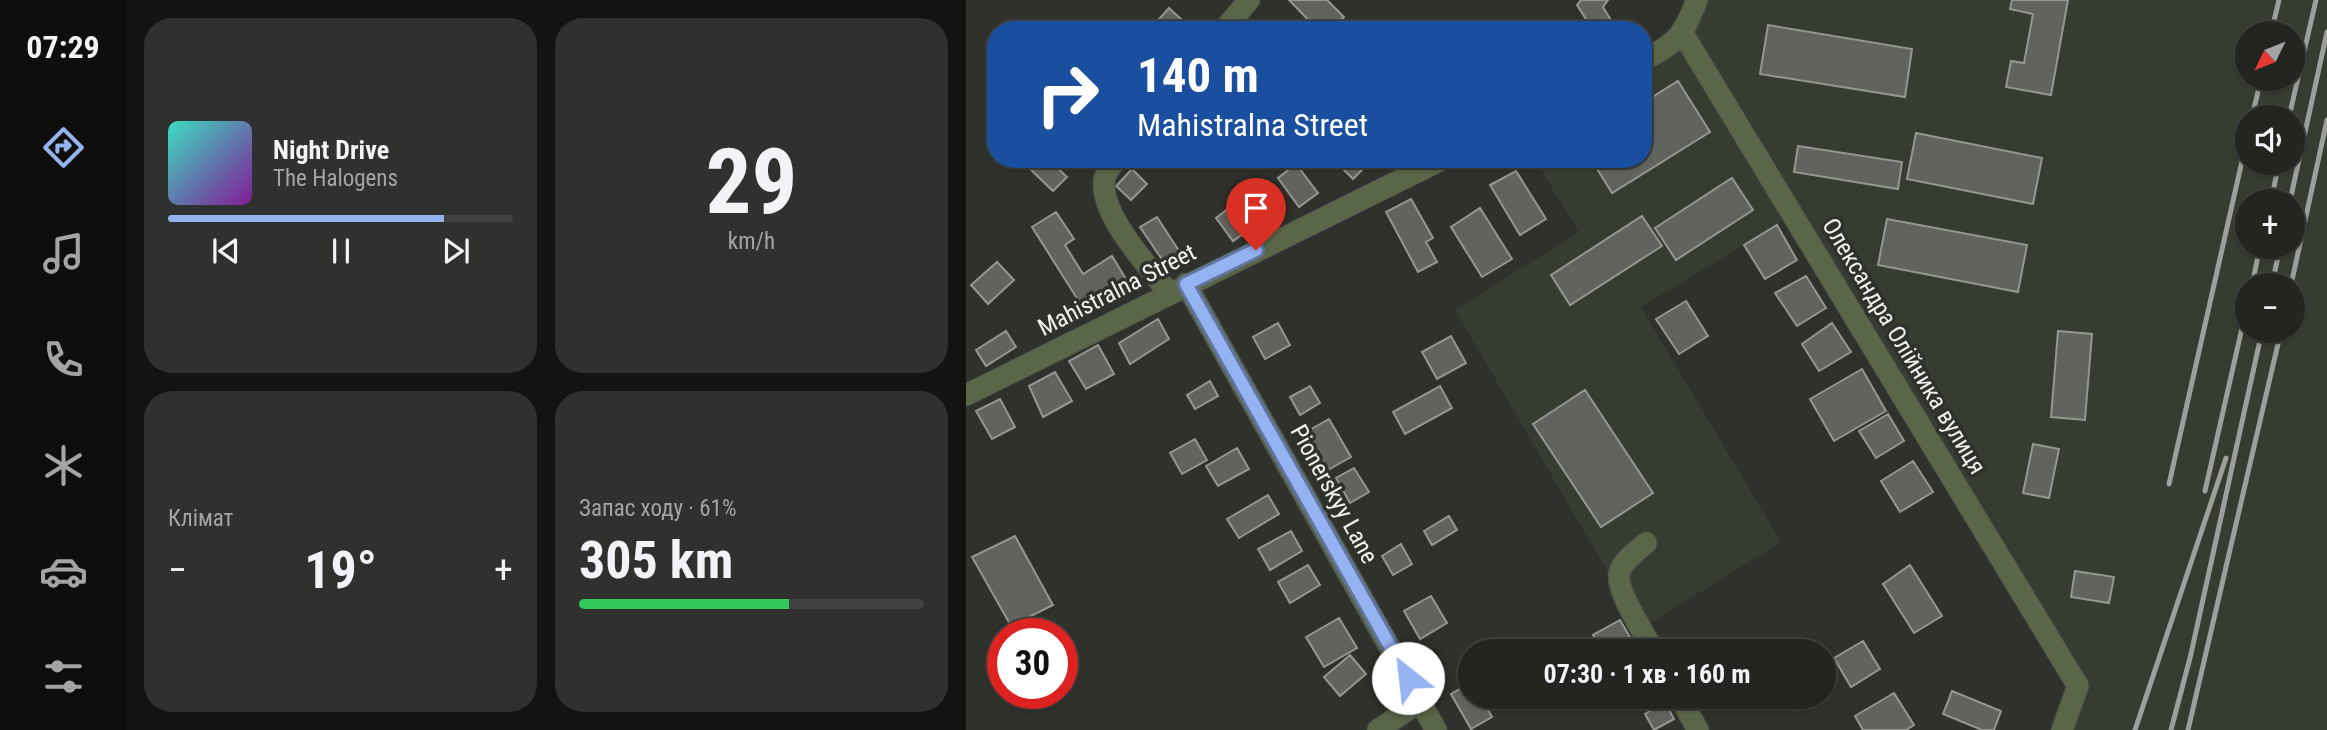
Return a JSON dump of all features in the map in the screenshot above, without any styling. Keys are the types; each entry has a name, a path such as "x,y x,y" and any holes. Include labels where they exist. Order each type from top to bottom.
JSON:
{"street":[{"path":"1232,21 1249,0"},
{"path":"1652,56 1670,47 1683,34 1696,0"},
{"name":"Олександра Олійника вулиця","path":"1683,34 2078,685 2062,730"},
{"name":"Pionerskyy Lane","path":"1110,168 1106,173 1106,202 1115,220 1177,289 1436,730"},
{"name":"Mahistralna Street","path":"969,389 1425,168"},
{"path":"1646,543 1624,564 1619,576 1621,588 1648,639"},
{"path":"1378,730 1421,701"},
{"path":"1686,709 1698,730"}],"shaded area":[{"path":"1697,0 2327,0 2327,730 2062,730 2078,685 1794,215 1641,307 1781,542 1641,629 1455,310 1579,232 1540,168 1652,168 1652,50"}],"building":[{"path":"1289,0 1327,0 1344,17 1340,21 1309,21"},
{"path":"1581,0 1608,0 1603,7 1612,21 1587,21 1577,5"},
{"path":"2012,0 2068,0 2051,95 2006,87 2011,61 2024,63 2033,14 2010,9"},
{"path":"1169,8 1183,21 1157,21"},
{"path":"1768,25 1912,49 1905,97 1760,74"},
{"path":"1678,81 1710,132 1612,193 1597,168 1652,168 1652,97"},
{"path":"1916,133 2042,158 2033,204 1907,179"},
{"path":"1798,146 1902,162 1898,189 1794,172"},
{"path":"1058,168 1067,177 1053,191 1031,170"},
{"path":"1291,168 1299,168 1318,193 1299,207 1278,178"},
{"path":"1342,168 1364,168 1353,179"},
{"path":"1132,169 1147,184 1131,200 1116,186"},
{"path":"1516,171 1546,219 1520,235 1490,185"},
{"path":"1732,178 1753,210 1676,260 1655,228"},
{"path":"1411,199 1433,238 1426,242 1437,262 1418,272 1386,212"},
{"path":"1233,205 1250,229 1233,241 1216,218"},
{"path":"1480,208 1512,259 1482,277 1451,227"},
{"path":"1056,212 1074,239 1065,245 1083,274 1112,256 1127,281 1083,308 1032,227"},
{"path":"1642,216 1662,246 1570,305 1551,275"},
{"path":"1157,217 1181,254 1165,264 1140,227"},
{"path":"1887,219 2027,245 2018,292 1878,265"},
{"path":"1777,225 1797,260 1765,279 1744,245"},
{"path":"997,262 1014,280 988,304 971,285"},
{"path":"1806,276 1826,308 1797,326 1775,293"},
{"path":"1686,301 1708,336 1679,354 1656,319"},
{"path":"1158,319 1169,339 1130,364 1119,343"},
{"path":"1278,323 1290,345 1265,359 1253,337"},
{"path":"1832,323 1851,352 1819,371 1802,344"},
{"path":"1006,331 1016,347 986,366 976,350"},
{"path":"2058,331 2092,334 2085,420 2051,417"},
{"path":"1451,336 1466,363 1437,379 1422,352"},
{"path":"1098,345 1114,374 1086,389 1069,361"},
{"path":"1862,369 1886,411 1834,441 1810,399"},
{"path":"1055,372 1072,401 1043,417 1029,386"},
{"path":"1210,381 1218,396 1195,409 1187,395"},
{"path":"1310,386 1320,403 1300,415 1290,397"},
{"path":"1440,386 1452,408 1405,434 1393,412"},
{"path":"1585,390 1653,493 1601,527 1533,424"},
{"path":"1000,399 1015,427 992,439 976,411"},
{"path":"1888,414 1904,441 1876,458 1859,431"},
{"path":"1329,419 1351,457 1328,470 1306,432"},
{"path":"1195,439 1207,460 1182,474 1170,453"},
{"path":"2033,444 2059,449 2049,498 2023,493"},
{"path":"1237,448 1249,469 1218,486 1206,466"},
{"path":"1913,461 1933,492 1900,512 1881,481"},
{"path":"1354,468 1369,492 1350,503 1336,478"},
{"path":"1268,495 1279,514 1239,538 1227,519"},
{"path":"1449,516 1457,530 1432,545 1424,531"},
{"path":"1291,531 1302,551 1270,570 1258,549"},
{"path":"1015,536 1053,605 1027,618 1006,618 972,557"},
{"path":"1401,544 1412,564 1393,575 1382,556"},
{"path":"1308,565 1320,585 1290,603 1278,582"},
{"path":"1910,565 1942,616 1914,633 1883,584"},
{"path":"2075,571 2114,577 2109,603 2071,597"},
{"path":"1431,596 1447,623 1420,639 1404,611"},
{"path":"1339,618 1357,648 1324,667 1306,637"},
{"path":"1620,620 1631,639 1595,639 1593,635"},
{"path":"1863,641 1880,669 1851,687 1836,657"},
{"path":"1350,655 1366,674 1340,696 1324,677"},
{"path":"1458,690 1458,706 1451,694"},
{"path":"1952,691 2001,711 1994,730 1982,730 1943,714"},
{"path":"1894,693 1914,725 1906,730 1863,730 1855,716"},
{"path":"1460,709 1487,709 1492,717 1471,729"},
{"path":"1653,709 1669,709 1674,719 1654,730 1645,714"}],"railway":[{"path":"2274,21 2279,0"},
{"path":"2292,105 2316,0"},
{"path":"2293,189 2327,32"},
{"path":"2255,105 2258,91"},
{"path":"2294,273 2327,120"},
{"path":"2169,484 2239,175"},
{"path":"2274,189 2276,175"},
{"path":"2255,273 2257,259"},
{"path":"2275,273 2277,259"},
{"path":"2205,491 2239,343"},
{"path":"2171,730 2191,654 2259,343"},
{"path":"2188,730 2278,343"},
{"path":"2135,730 2226,458"}],"route":[{"path":"1256,250 1186,284 1408,678"}]}
